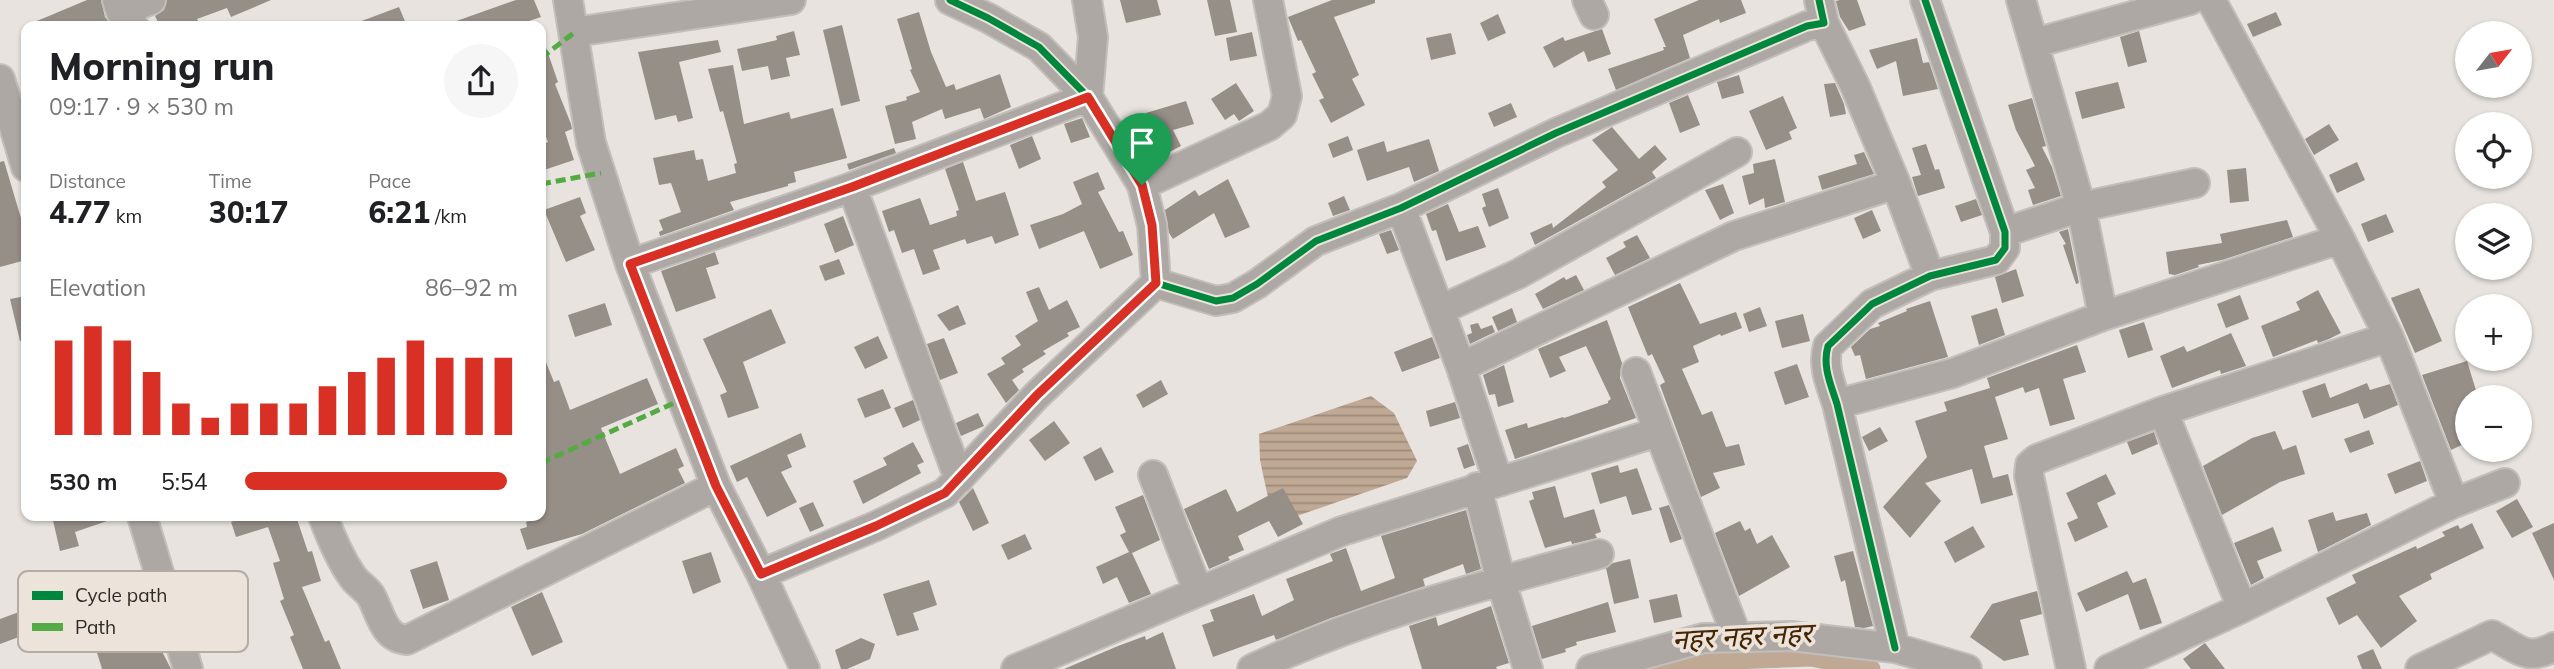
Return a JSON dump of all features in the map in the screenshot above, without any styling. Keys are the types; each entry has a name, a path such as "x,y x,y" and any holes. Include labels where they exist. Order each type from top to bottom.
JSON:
{"street":[{"path":"124,13 151,0"},
{"path":"568,0 592,143 630,264 716,486 761,574 804,669"},
{"path":"575,32 791,0"},
{"path":"950,0 1039,47 1088,97 1142,185 1152,225 1156,283"},
{"path":"1087,0 1093,37 1088,97"},
{"path":"1142,185 1269,126 1282,115 1287,96 1268,0"},
{"path":"1895,648 1837,404 1825,365 1828,346 1872,304 1930,276 1996,260 2005,248 2006,232 1925,0"},
{"path":"2021,0 2081,207 2103,316"},
{"path":"2035,43 2190,0"},
{"path":"2211,0 2340,239 2389,337 2454,503"},
{"path":"1156,283 1216,301 1233,298 1316,241 1401,208 1556,133 1807,26 1821,11 1896,184 1930,276"},
{"path":"0,79 21,150"},
{"path":"630,264 852,187 1088,97"},
{"path":"1440,310 1518,274 1737,152"},
{"path":"2006,232 2081,207 2195,183"},
{"path":"1461,367 1734,236 1896,184"},
{"path":"852,187 959,479"},
{"path":"1401,208 1461,367 1488,484 1501,581 1528,669"},
{"path":"1837,404 1953,373 2103,316 2340,239"},
{"path":"761,574 945,493 1037,395 1156,283"},
{"path":"2071,669 2029,475 2030,465 2037,459 2164,411 2389,337"},
{"path":"1636,372 1737,637"},
{"path":"2164,411 2242,608"},
{"path":"1016,669 1342,531 1658,432"},
{"path":"1153,475 1198,592"},
{"path":"2109,669 2242,608 2454,503 2505,483"},
{"path":"325,521 336,552 355,580 369,593 385,628 395,638 407,640 716,486"},
{"path":"144,521 159,571"},
{"path":"1252,669 1314,641 1410,607 1600,554"},
{"path":"2420,669 2492,635 2525,654 2542,654 2554,647"},
{"path":"1591,669 1704,638 1791,636 1895,648 1967,669"},
{"path":"2506,642 2512,669"},
{"path":"183,652 188,669"}],"shaded area":[{"path":"1371,396 1394,413 1417,461 1407,478 1288,519 1270,507 1260,460 1259,434"}],"building":[{"path":"87,0 101,0 108,21 37,21"},
{"path":"167,0 271,0 231,17 227,8 197,19 198,21 158,21 155,16 164,10"},
{"path":"516,0 534,0 541,17 529,21 456,21"},
{"path":"1120,0 1157,0 1161,15 1126,23"},
{"path":"1207,0 1230,0 1237,32 1215,36"},
{"path":"1332,0 1375,0 1375,3 1334,17 1359,75 1352,79 1365,105 1331,123 1319,100 1324,98 1312,74 1316,72 1288,17"},
{"path":"1699,0 1741,0 1746,13 1720,23 1719,19 1683,35 1690,58 1616,90 1608,69 1666,47 1654,19"},
{"path":"1857,0 1866,25 1849,31 1840,17 1836,1"},
{"path":"399,7 405,21 362,21"},
{"path":"919,12 931,52 946,87 954,84 956,90 1000,74 1011,107 984,119 980,108 945,119 942,109 912,122 916,139 895,144 885,106 907,100 906,97 920,92 910,70 912,69 897,19"},
{"path":"2276,12 2282,25 2253,37 2247,24"},
{"path":"1498,14 1506,33 1488,41 1480,23"},
{"path":"842,25 860,101 841,106 823,30"},
{"path":"1602,29 1611,54 1588,62 1584,51 1554,68 1543,47 1563,37 1565,41"},
{"path":"794,31 800,55 786,58 790,76 771,80 768,66 742,71 737,49 777,40 776,36"},
{"path":"2139,31 2147,62 2128,67 2120,37"},
{"path":"1252,32 1257,56 1230,61 1226,38"},
{"path":"1451,33 1456,54 1431,60 1426,38"},
{"path":"1917,38 1923,63 1929,62 1938,89 1903,96 1896,61 1877,69 1869,50"},
{"path":"718,40 721,52 679,62 693,118 678,122 676,115 655,120 638,52"},
{"path":"546,48 558,82 555,84 571,124 572,129 565,132 574,160 546,169"},
{"path":"733,65 744,124 789,112 791,119 833,108 847,158 794,172 796,182 788,186 730,202 734,210 660,236 659,232 663,230 659,220 681,212 671,183 659,185 653,158 694,150 696,160 703,159 708,181 736,173 734,164 737,163 723,111 720,112 708,69"},
{"path":"1739,75 1744,93 1722,99 1717,82"},
{"path":"2118,82 2125,108 2082,119 2075,92"},
{"path":"1236,83 1254,111 1239,121 1234,114 1225,120 1211,99"},
{"path":"1835,83 1846,114 1830,117 1824,84"},
{"path":"1688,95 1700,125 1680,133 1669,103"},
{"path":"1783,96 1797,128 1789,132 1792,139 1766,150 1749,111"},
{"path":"2032,98 2046,146 2042,147 2061,196 2033,205 2028,190 2035,188 2026,170 2035,166 2016,130 2008,105"},
{"path":"1186,101 1194,124 1173,130 1181,146 1156,159 1149,146 1155,142 1146,113"},
{"path":"1511,103 1517,117 1494,127 1488,113"},
{"path":"1082,118 1090,137 1071,143 1064,124"},
{"path":"2329,124 2339,140 2314,155 2305,139"},
{"path":"1612,127 1639,159 1655,145 1667,159 1652,172 1656,178 1535,245 1530,233 1552,223 1553,228 1606,187 1602,182 1618,170 1592,140"},
{"path":"1032,136 1041,159 1019,169 1010,145"},
{"path":"1348,136 1353,150 1333,158 1328,144"},
{"path":"1429,139 1439,171 1414,182 1409,167 1367,181 1357,150 1384,141 1387,152"},
{"path":"1926,144 1945,188 1918,196 1912,177 1921,175 1912,148"},
{"path":"894,148 896,153 849,170 847,164"},
{"path":"1864,152 1874,174 1822,190 1818,176 1857,164 1854,155"},
{"path":"1775,159 1785,202 1765,208 1764,198 1749,205 1742,176 1754,173 1753,164"},
{"path":"4,161 21,218 21,261 0,267 0,162"},
{"path":"963,162 976,201 1005,192 1019,235 995,244 992,236 967,244 965,239 933,250 940,269 923,275 914,249 902,253 894,230 889,232 882,211 920,198 930,225 957,216 956,211 959,210 945,169"},
{"path":"2357,162 2365,180 2337,193 2329,175"},
{"path":"2246,168 2249,201 2230,203 2227,170"},
{"path":"1098,172 1105,189 1098,192 1119,232 1123,231 1133,255 1100,269 1084,231 1039,249 1030,225 1063,214 1082,204 1073,182"},
{"path":"1228,179 1250,227 1225,238 1214,213 1173,239 1169,233 1165,210 1195,190 1199,196"},
{"path":"1723,184 1734,213 1720,220 1705,190"},
{"path":"1498,188 1509,218 1489,227 1482,208 1486,206 1482,194"},
{"path":"1344,196 1350,210 1333,216 1328,203"},
{"path":"580,197 586,213 580,216 595,250 566,262 546,209"},
{"path":"1976,199 1982,215 1961,222 1955,206"},
{"path":"1448,204 1459,232 1478,226 1486,247 1446,261 1436,230 1432,231 1426,214"},
{"path":"1872,210 1881,231 1863,239 1854,218"},
{"path":"2386,214 2394,232 2368,242 2361,224"},
{"path":"843,216 854,245 835,253 824,224"},
{"path":"2287,220 2293,237 2198,265 2199,267 2175,275 2169,274 2166,252 2222,243 2220,234"},
{"path":"2068,229 2079,283 2076,284 2063,245 2066,244 2059,232"},
{"path":"1391,230 1399,250 1387,254 1379,234"},
{"path":"1637,235 1650,258 1615,275 1606,258 1626,247 1623,242"},
{"path":"715,252 719,264 706,268 716,298 676,312 661,271"},
{"path":"839,259 845,274 825,281 819,266"},
{"path":"2016,269 2024,296 2002,303 1995,277"},
{"path":"1576,275 1584,290 1543,309 1535,294 1564,277 1566,280"},
{"path":"1680,283 1700,324 1736,312 1742,328 1693,346 1699,362 1682,369 1702,415 1712,411 1726,447 1739,444 1745,465 1713,473 1720,488 1701,497 1660,385 1665,382 1652,354 1648,356 1628,307"},
{"path":"1039,287 1049,310 1067,300 1080,327 1067,333 1069,336 1043,351 1046,354 1022,369 1024,372 1012,380 1019,390 1006,403 987,374 1005,364 1001,358 1021,345 1015,336 1038,321 1026,292"},
{"path":"2419,288 2442,341 2415,353 2391,298"},
{"path":"2318,290 2341,333 2273,357 2261,326 2300,310 2296,302"},
{"path":"2240,295 2249,319 2226,328 2217,304"},
{"path":"21,297 21,341 20,341 10,299"},
{"path":"1930,301 1948,357 1866,379 1860,355 1855,356 1851,347 1870,329 1880,326 1878,323"},
{"path":"605,303 612,325 575,337 568,315"},
{"path":"958,305 966,324 949,331 937,315"},
{"path":"1760,307 1767,326 1749,332 1743,314"},
{"path":"1512,308 1517,322 1498,331 1492,317"},
{"path":"1997,308 2005,335 1979,345 1971,316"},
{"path":"771,309 786,343 743,362 759,408 728,418 720,395 727,392 703,339"},
{"path":"1803,314 1810,341 1782,348 1775,321"},
{"path":"1607,320 1622,363 1620,378 1636,418 1515,459 1505,430 1527,423 1528,428 1564,418 1608,403 1611,399 1586,346 1559,357 1566,371 1550,378 1538,349"},
{"path":"2144,322 2153,350 2128,358 2119,330"},
{"path":"1478,323 1481,329 1492,325 1495,332 1470,344 1467,335 1472,333 1470,325"},
{"path":"2231,333 2246,366 2221,374 2220,370 2172,388 2160,356 2184,346 2187,352"},
{"path":"878,336 888,358 865,369 854,347"},
{"path":"1432,337 1440,358 1402,372 1394,352"},
{"path":"944,338 958,373 940,380 927,344"},
{"path":"2077,345 2086,372 2063,379 2075,419 2050,426 2039,388 2025,393 2023,387 1995,397 2008,439 1984,446 1993,478 2008,474 2013,495 1981,504 1972,469 1925,483 1941,501 1910,538 1883,507 1927,457 1915,421 1947,411 1944,402 1990,388 1987,378"},
{"path":"546,362 554,382 559,380 570,410 647,378 658,404 601,428 620,474 676,448 684,466 678,469 685,483 582,534 527,550 520,529 527,527 526,522 546,521"},
{"path":"1797,364 1809,397 1785,405 1774,372"},
{"path":"1504,365 1514,402 1498,407 1495,394 1489,395 1483,375"},
{"path":"2455,365 2455,371 2470,371 2474,385 2455,385 2455,448 2451,450 2422,375"},
{"path":"1161,380 1168,394 1143,408 1136,395"},
{"path":"2325,383 2330,398 2367,383 2370,390 2390,384 2398,405 2364,419 2358,403 2312,418 2302,391"},
{"path":"883,389 891,408 865,418 857,399"},
{"path":"913,400 920,420 903,428 894,408"},
{"path":"1455,402 1460,418 1430,427 1426,411"},
{"path":"978,413 984,426 961,436 956,423"},
{"path":"1054,421 1070,443 1045,461 1029,440"},
{"path":"1880,427 1888,441 1869,451 1862,437"},
{"path":"2369,430 2374,444 2350,453 2344,439"},
{"path":"2275,431 2283,450 2296,445 2305,474 2280,482 2222,515 2203,466 2252,438"},
{"path":"2154,432 2158,444 2132,455 2127,442"},
{"path":"801,433 806,447 787,455 792,467 781,472 797,502 767,517 747,477 737,482 730,466"},
{"path":"913,442 924,462 917,465 921,473 863,504 853,481 887,465 883,458"},
{"path":"1468,444 1475,465 1464,469 1457,448"},
{"path":"1101,447 1114,472 1095,481 1083,457"},
{"path":"2420,461 2427,481 2395,494 2387,474"},
{"path":"1618,465 1620,473 1637,468 1652,510 1632,515 1626,496 1600,504 1591,473"},
{"path":"2106,474 2116,494 2097,503 2108,527 2075,542 2067,523 2078,518 2066,493"},
{"path":"1555,486 1564,518 1594,509 1601,532 1595,534 1597,538 1545,548 1529,501 1534,499 1532,492"},
{"path":"973,488 989,523 973,531 959,502"},
{"path":"1283,488 1303,524 1278,537 1269,521 1238,536 1244,550 1228,557 1230,560 1209,569 1184,509 1226,489 1237,512"},
{"path":"1143,495 1160,540 1132,553 1151,594 1129,603 1117,577 1103,584 1096,567 1129,552 1120,535 1126,532 1115,507"},
{"path":"2517,499 2533,527 2512,538 2496,511"},
{"path":"813,502 824,526 810,532 799,508"},
{"path":"1669,505 1682,539 1670,543 1659,508"},
{"path":"1466,510 1481,569 1466,574 1463,564 1423,579 1425,586 1276,640 1274,635 1213,657 1202,625 1214,621 1210,610 1254,594 1262,616 1294,600 1286,579 1333,561 1330,554 1346,548 1361,591 1395,578 1381,536"},
{"path":"2333,512 2336,521 2367,513 2371,525 2318,552 2308,520"},
{"path":"53,521 107,521 75,532 79,546 60,551"},
{"path":"298,521 308,552 312,551 321,581 302,587 325,642 329,640 341,669 303,669 290,637 294,635 280,601 284,599 273,563 280,561 268,527 236,537 231,522"},
{"path":"1740,521 1745,531 1750,528 1757,544 1772,535 1790,567 1739,596 1715,533"},
{"path":"2472,523 2484,548 2430,574 2432,579 2399,596 2417,621 2381,648 2357,615 2339,625 2326,598 2356,583 2352,575 2445,536 2442,532 2458,525 2460,529"},
{"path":"2554,523 2554,580 2532,533"},
{"path":"1973,526 1985,547 1955,563 1944,542"},
{"path":"2273,527 2282,551 2257,561 2264,578 2251,585 2234,543"},
{"path":"1025,534 1032,549 1008,560 1001,545"},
{"path":"1853,551 1873,626 1864,628 1855,627 1845,580 1841,582 1834,556"},
{"path":"711,552 721,582 693,594 682,561"},
{"path":"1630,559 1639,598 1614,604 1606,568 1613,563"},
{"path":"437,561 449,600 423,609 410,570"},
{"path":"2127,571 2133,583 2146,578 2162,623 2140,630 2128,594 2086,612 2077,593"},
{"path":"929,580 937,605 913,613 919,630 897,636 883,594"},
{"path":"2037,591 2042,614 2020,620 2029,655 2004,661 1970,637 1992,604"},
{"path":"542,592 563,642 532,656 511,607"},
{"path":"1677,594 1682,617 1654,623 1649,600"},
{"path":"1608,602 1616,632 1576,642 1577,645 1565,649 1566,652 1542,659 1532,626"},
{"path":"1491,606 1509,663 1496,667 1497,669 1422,669 1409,626 1436,617 1438,626"},
{"path":"18,612 18,637 0,644 0,619"},
{"path":"1163,632 1176,669 1064,669 1118,646 1145,636 1146,640"},
{"path":"861,638 875,644 870,659 841,669 835,650"},
{"path":"2205,643 2225,669 2191,669 2183,659"},
{"path":"2373,649 2382,669 2362,669 2357,656"},
{"path":"97,652 162,652 171,669 102,669"}],"waterway":[{"name":"नहर नहर नहर","path":"1657,669 1680,662 1811,657 1871,669"}],"marked path":[{"path":"546,54 575,32"},
{"path":"546,183 601,173"},
{"path":"546,461 683,399"}],"cycle path":[{"path":"761,574 876,526 945,493 1037,395 1156,283 1152,225 1142,185 1088,97 1039,47 950,0"},
{"path":"1156,283 1216,301 1233,298 1316,241 1401,208 1556,133 1807,26 1824,23 1819,0"},
{"path":"1895,648 1828,375 1826,353 1828,346 1872,304 1930,276 1996,260 2005,248 2005,232 1925,0"}],"route":[{"path":"1088,97 1142,185 1152,225 1156,283 1037,395 945,493 876,526 761,574 716,486 630,264 852,187 1088,97"}]}
